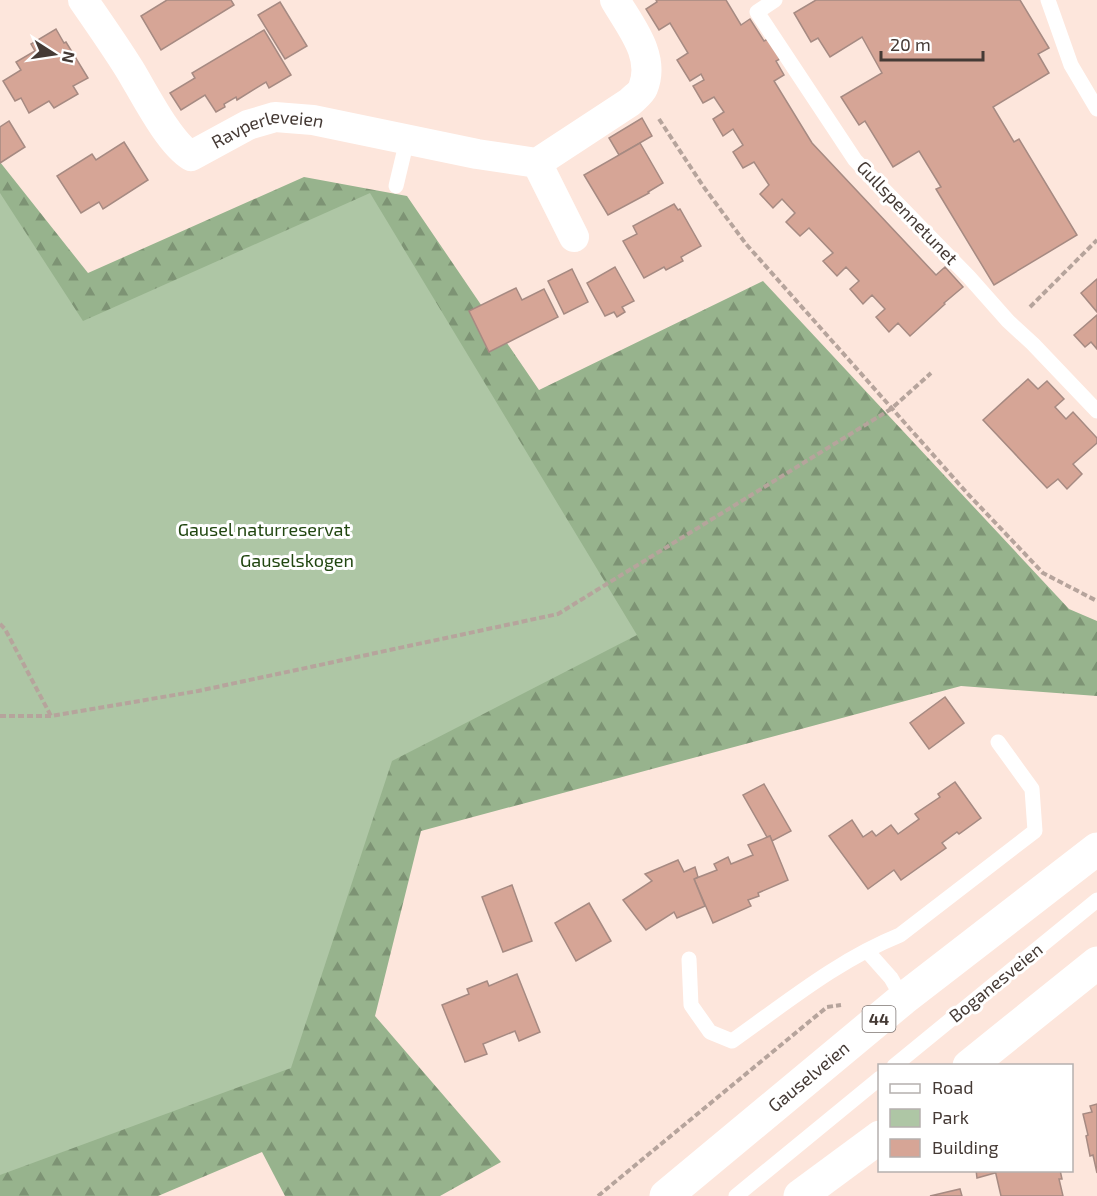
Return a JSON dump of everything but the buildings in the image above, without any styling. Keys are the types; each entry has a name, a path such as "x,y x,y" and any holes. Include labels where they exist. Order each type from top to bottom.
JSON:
{"main road":[{"name":"Gauselveien","path":"666,1196 903,999 1097,849"},
{"path":"970,1064 1097,963"},
{"path":"800,1196 878,1138"}],"street":[{"name":"Ravperleveien","path":"83,0 181,150 191,156 248,125 275,117 313,120 477,154 537,163"},
{"path":"574,237 537,163 630,102 642,90 647,68 642,46 615,0"}],"lane":[{"name":"Gullspennetunet","path":"776,0 757,12 855,160 1097,411"},
{"path":"1048,0 1071,65 1097,107"},
{"path":"396,186 407,140"},
{"path":"689,959 691,1005 710,1032 732,1041 838,966 877,944 900,935 1035,831 1032,789 998,742"},
{"name":"Boganesveien","path":"895,1064 1097,900"},
{"path":"867,951 891,978 903,999"},
{"path":"736,1196 878,1079"}],"path":[{"path":"642,90 703,186 746,244 891,409 1043,573 1097,601"},
{"path":"1008,321 1031,307 1097,240"},
{"path":"0,716 51,716 198,691 558,614 891,409 931,373"},
{"path":"0,624 5,629 51,716"},
{"path":"598,1196 827,1007 845,1004"}],"green space":[{"name":"Gauselskogen","path":"0,162 88,273 304,177 407,196 539,390 763,281 1069,609 1097,621 1097,696 961,686 421,831 375,1016 501,1162 440,1196 285,1196 262,1152 158,1196 0,1196"},
{"name":"Gausel naturreservat","path":"0,193 83,321 370,193 637,635 392,761 291,1068 0,1175"}]}
